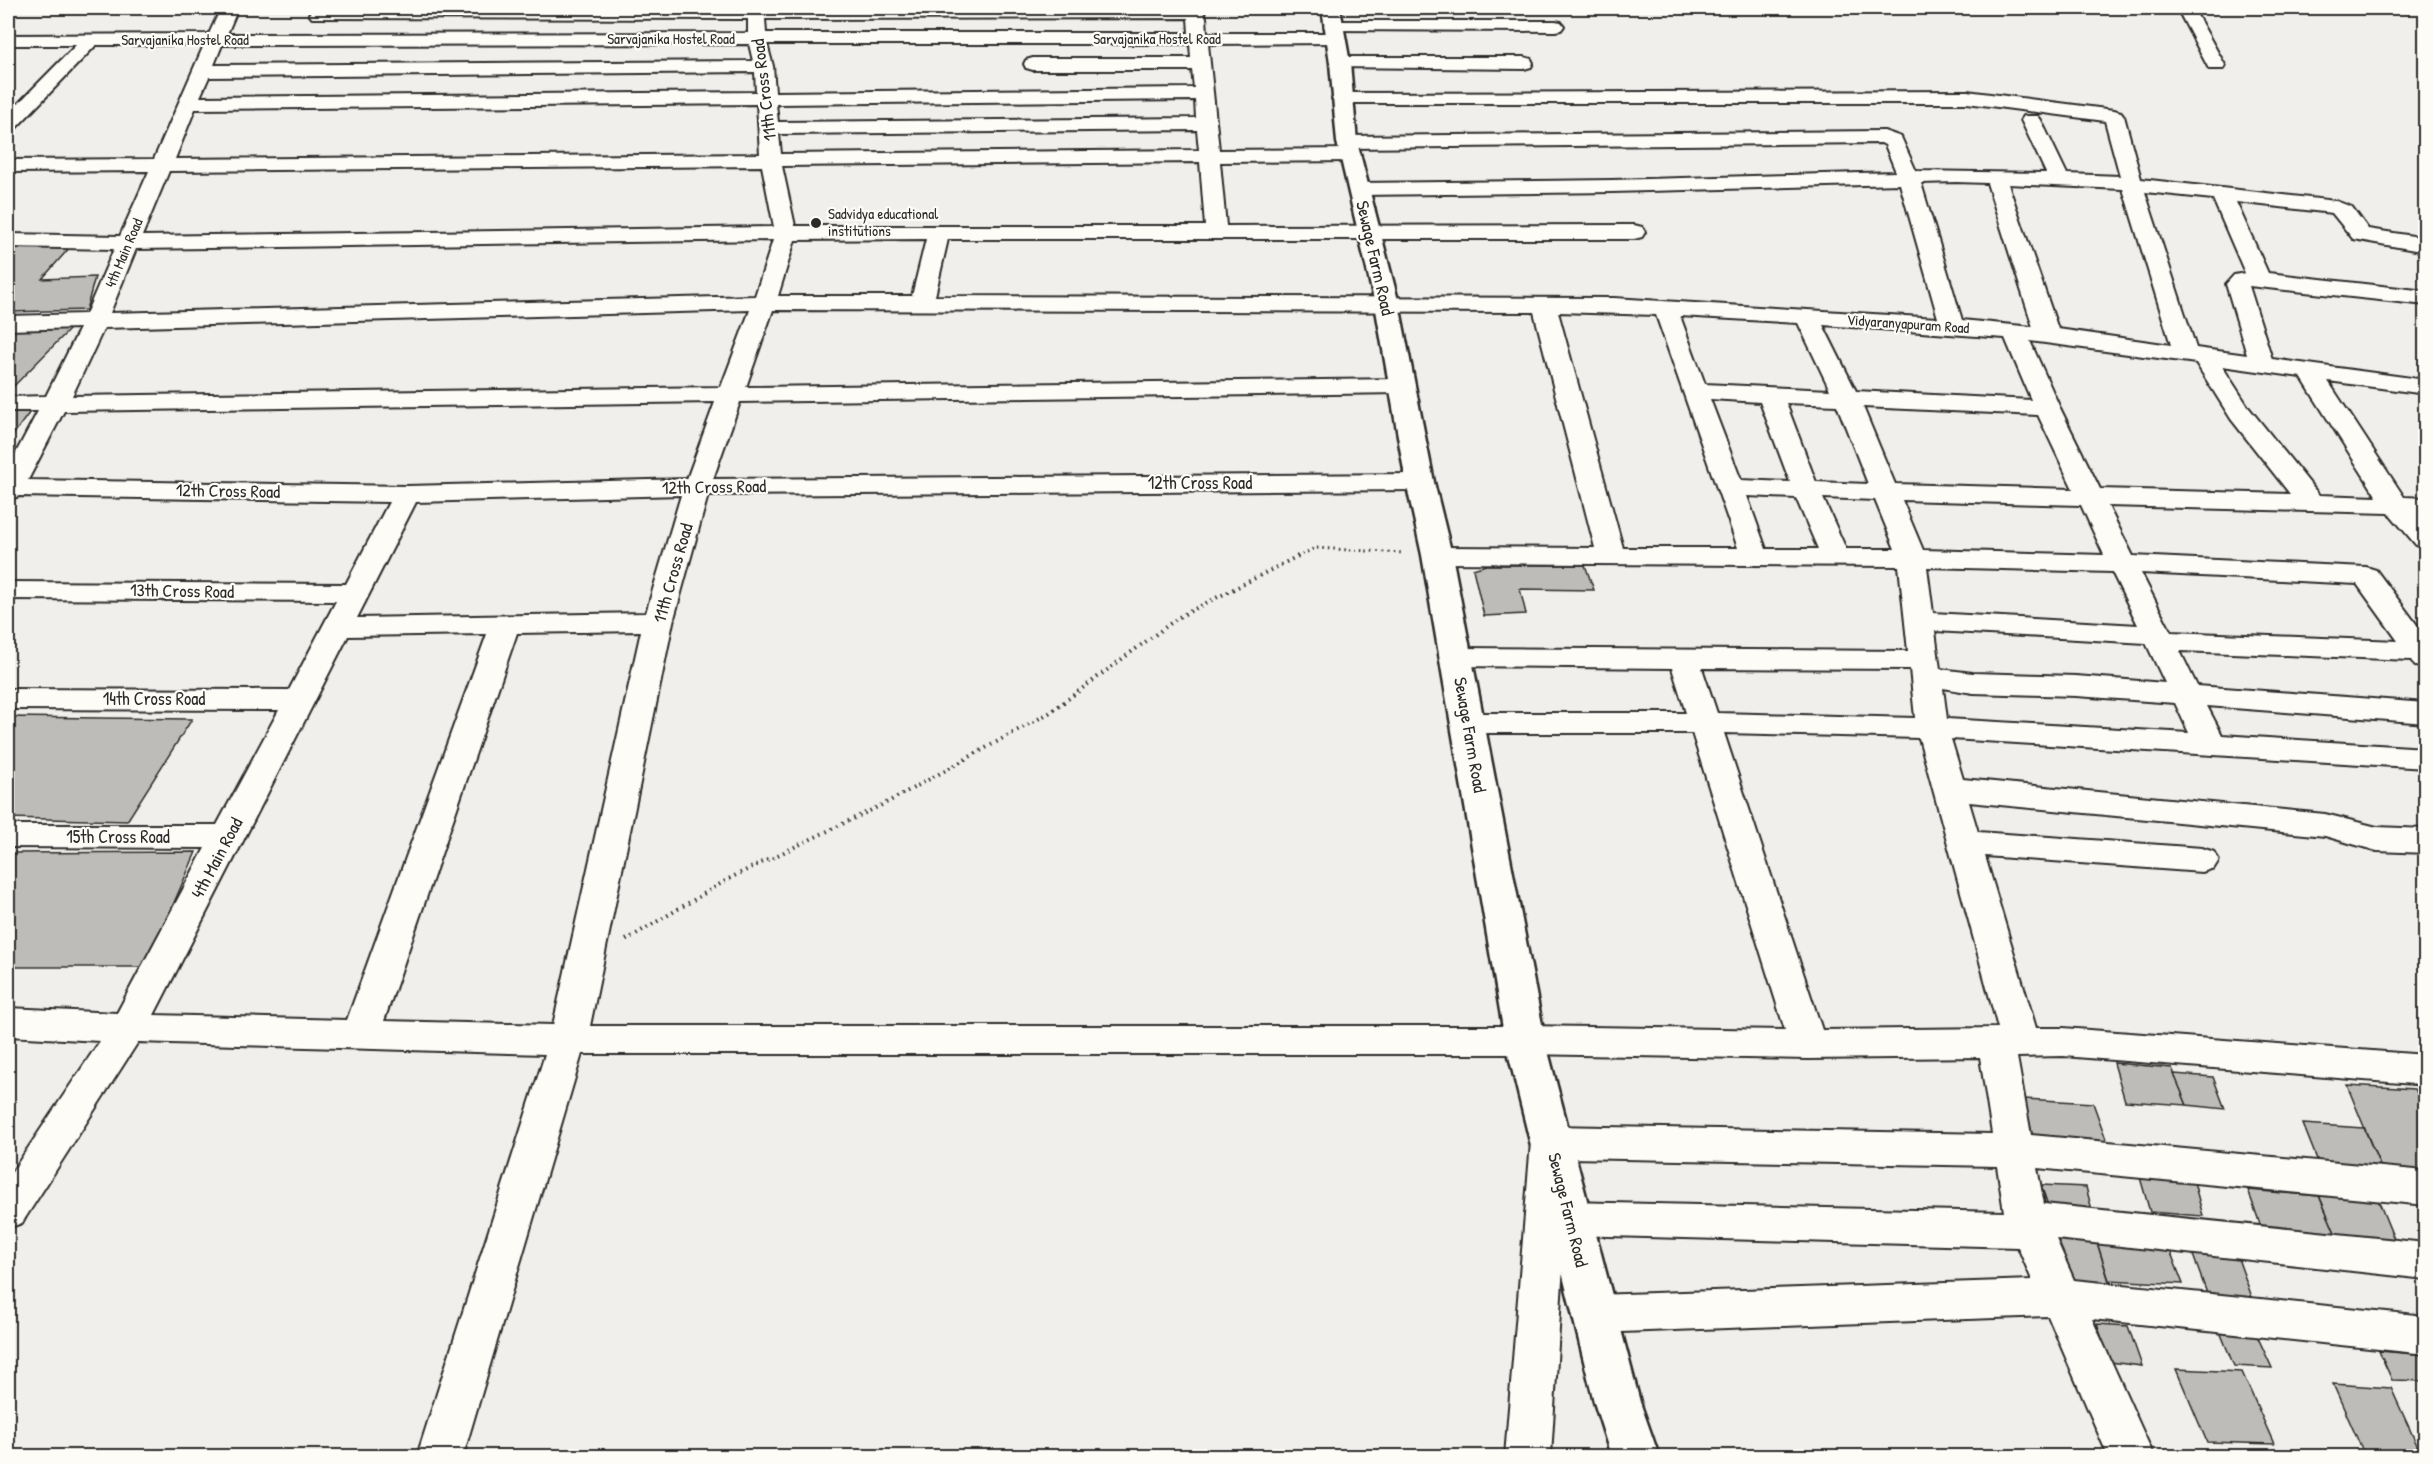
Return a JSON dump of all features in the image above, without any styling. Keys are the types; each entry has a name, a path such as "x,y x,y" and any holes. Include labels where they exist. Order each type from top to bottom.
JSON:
{"main road":[{"name":"Sewage Farm Road","path":"1335,34 1349,149 1387,304 1420,482 1437,555 1525,1040 1617,1402 1635,1456"}],"street":[{"name":"4th Main Road","path":"9,489 77,362 229,8"},
{"path":"2185,8 2216,65"},
{"path":"292,40 322,11 756,20 1196,10 1199,64 1216,233"},
{"name":"Sarvajanika Hostel Road","path":"8,40 292,40 756,20 1197,39 1335,34"},
{"name":"11th Cross Road","path":"440,1456 568,1040 658,622 697,487 764,303 786,233 771,160 764,66 756,20"},
{"path":"1335,34 1555,26"},
{"path":"1335,34 1524,63"},
{"path":"8,125 91,40"},
{"path":"1033,64 1199,64"},
{"path":"203,70 764,66"},
{"path":"189,103 1202,94"},
{"path":"2115,94 2114,116 2132,184 2195,355 2215,377 2243,418 2311,502"},
{"path":"1342,99 1975,97 2114,116"},
{"path":"2031,120 2059,178"},
{"path":"769,128 1205,124"},
{"path":"8,166 1209,156 1349,149 1884,137 1894,141 1908,176 1952,326"},
{"path":"8,240 129,243 786,233 1369,233 1627,217 1908,176 2059,178 2221,193 2336,207 2346,212 2354,229 2361,234 2426,245"},
{"path":"1995,177 2048,336"},
{"path":"1359,189 1627,217"},
{"path":"2221,193 2259,279"},
{"path":"922,302 939,233"},
{"path":"2262,364 2237,284 2242,280 2259,279 2426,298"},
{"name":"Vidyaranyapuram Road","path":"8,323 764,303 1544,304 1665,308 1952,326 2048,336 2426,387"},
{"path":"1544,304 1611,555"},
{"path":"1665,308 1755,557"},
{"path":"1807,317 1846,397 1912,558 1932,728 1965,843 2009,1042 2015,1150 2029,1225 2132,1456"},
{"path":"2015,333 2047,408 2211,746"},
{"path":"2309,371 2396,505 2426,539"},
{"path":"8,404 1401,386"},
{"path":"1695,391 2047,408"},
{"path":"1770,394 1806,490 1836,557"},
{"name":"12th Cross Road","path":"9,489 407,494 697,487 1420,482"},
{"path":"1730,488 2426,506"},
{"name":"4th Main Road","path":"8,1211 128,1028 407,494"},
{"path":"1437,555 1912,558 2123,564 2366,576 2422,655"},
{"name":"13th Cross Road","path":"8,590 356,593"},
{"path":"1919,621 2422,655"},
{"path":"338,627 658,622"},
{"path":"361,1034 505,624"},
{"path":"1456,657 1684,658 1925,668 1973,683 2076,686 2426,713"},
{"path":"1684,658 1808,1045"},
{"name":"14th Cross Road","path":"8,699 300,700"},
{"path":"1467,723 1705,723 1932,728 2426,758"},
{"path":"1949,789 2325,825 2377,839 2426,841"},
{"name":"15th Cross Road","path":"8,836 228,837"},
{"path":"1965,843 2202,860"},
{"path":"8,1022 128,1028 568,1040 1525,1040 1808,1045 2063,1042 2426,1070"},
{"path":"1528,1456 1551,1142 2015,1150 2426,1188"},
{"path":"1570,1218 2029,1225 2426,1261"},
{"path":"1595,1314 2062,1298 2426,1335"}],"path":[{"path":"584,965 732,877 888,802 1049,713 1179,616 1315,548 1437,555"}],"building":[{"path":"8,244 72,245 42,279 95,277 86,310 8,312"},
{"path":"70,329 8,392 8,330"},
{"path":"8,409 32,409 8,442"},
{"path":"1486,565 1585,565 1594,590 1520,589 1526,614 1484,616 1473,569"},
{"path":"8,717 192,719 127,821 8,818"},
{"path":"196,852 146,967 8,967 8,853"},
{"path":"2114,1063 2172,1068 2187,1105 2125,1101"},
{"path":"2174,1074 2213,1077 2225,1109 2187,1105"},
{"path":"2347,1085 2415,1089 2426,1110 2426,1174 2383,1173"},
{"path":"2024,1099 2093,1103 2107,1142 2033,1138"},
{"path":"2303,1124 2364,1128 2383,1173 2320,1167"},
{"path":"2139,1174 2193,1178 2203,1216 2150,1212"},
{"path":"2041,1185 2086,1187 2092,1210 2049,1208"},
{"path":"2315,1186 2374,1190 2394,1239 2336,1235"},
{"path":"2248,1190 2319,1196 2336,1235 2261,1227"},
{"path":"2043,1232 2095,1236 2112,1291 2061,1286"},
{"path":"2095,1236 2166,1240 2183,1284 2109,1280"},
{"path":"2190,1247 2236,1253 2253,1300 2208,1296"},
{"path":"2216,1322 2252,1325 2272,1368 2234,1366"},
{"path":"2097,1324 2128,1326 2142,1366 2110,1362"},
{"path":"2379,1351 2426,1355 2426,1381 2392,1380"},
{"path":"2176,1369 2242,1372 2274,1444 2207,1442"},
{"path":"2333,1384 2391,1388 2422,1456 2365,1456"}],"place":[{"name":"Sadvidya educational institutions","path":"816,223"}]}
